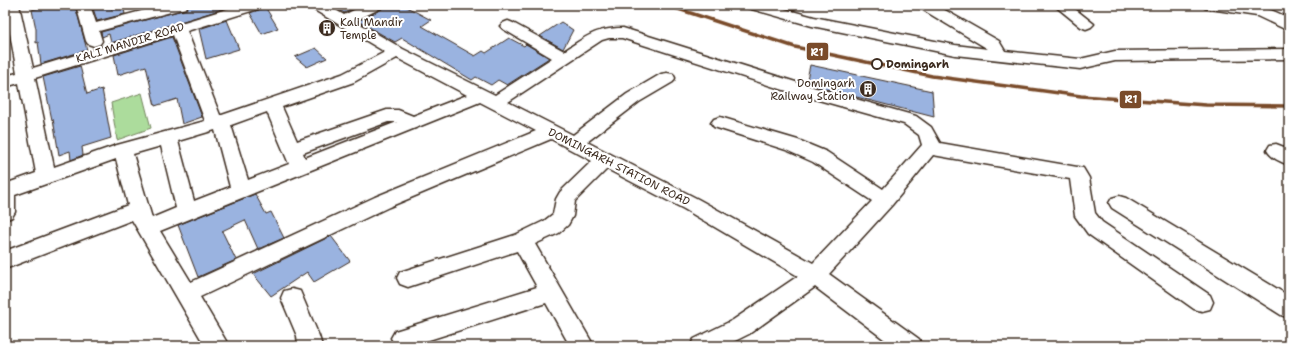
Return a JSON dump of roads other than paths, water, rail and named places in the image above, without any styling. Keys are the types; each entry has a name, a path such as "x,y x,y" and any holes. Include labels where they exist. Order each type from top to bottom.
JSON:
{"street":[{"path":"12,5 46,176"},
{"path":"83,5 98,53"},
{"path":"90,29 181,5"},
{"name":"KALI MANDIR ROAD","path":"5,82 256,5"},
{"name":"DOMINGARH STATION ROAD","path":"316,5 397,52 691,204 815,275 911,346"},
{"path":"343,21 376,5"},
{"path":"753,5 812,21 955,50 1080,64 1115,56 1289,54"},
{"path":"925,5 993,44 1000,55"},
{"path":"1061,5 1086,24"},
{"path":"1210,5 1263,12 1283,17"},
{"path":"508,26 564,58"},
{"path":"178,28 218,123 241,191"},
{"path":"148,228 412,122 488,100 564,58 598,36 614,32 623,33 796,88 910,120 922,127 931,144"},
{"path":"5,212 5,191 123,150 218,123 348,78 397,52"},
{"path":"573,144 628,102 667,78"},
{"path":"272,104 300,168"},
{"path":"292,150 387,116 398,116 412,122"},
{"path":"720,123 792,145 815,155 885,200"},
{"path":"186,294 382,202 551,132"},
{"path":"168,137 187,213"},
{"path":"702,346 741,327 815,275 885,200 931,144"},
{"path":"931,144 1076,173 1080,178 1085,216 1089,222 1095,228 1202,302"},
{"path":"123,150 142,219 217,346"},
{"path":"408,278 522,241 558,224 563,216 567,197 605,160"},
{"path":"1119,203 1289,308"},
{"path":"5,260 139,209"},
{"path":"522,241 582,346"},
{"path":"403,338 551,292"},
{"path":"292,298 308,336 310,346"}],"railway":[{"path":"666,5 795,47 932,76 1081,96 1206,105 1289,106"}],"place":[{"name":"Kali Mandir Temple","path":"327,28"},
{"name":"Domingarh","path":"877,64"},
{"name":"Domingarh Railway Station","path":"868,89"}]}
